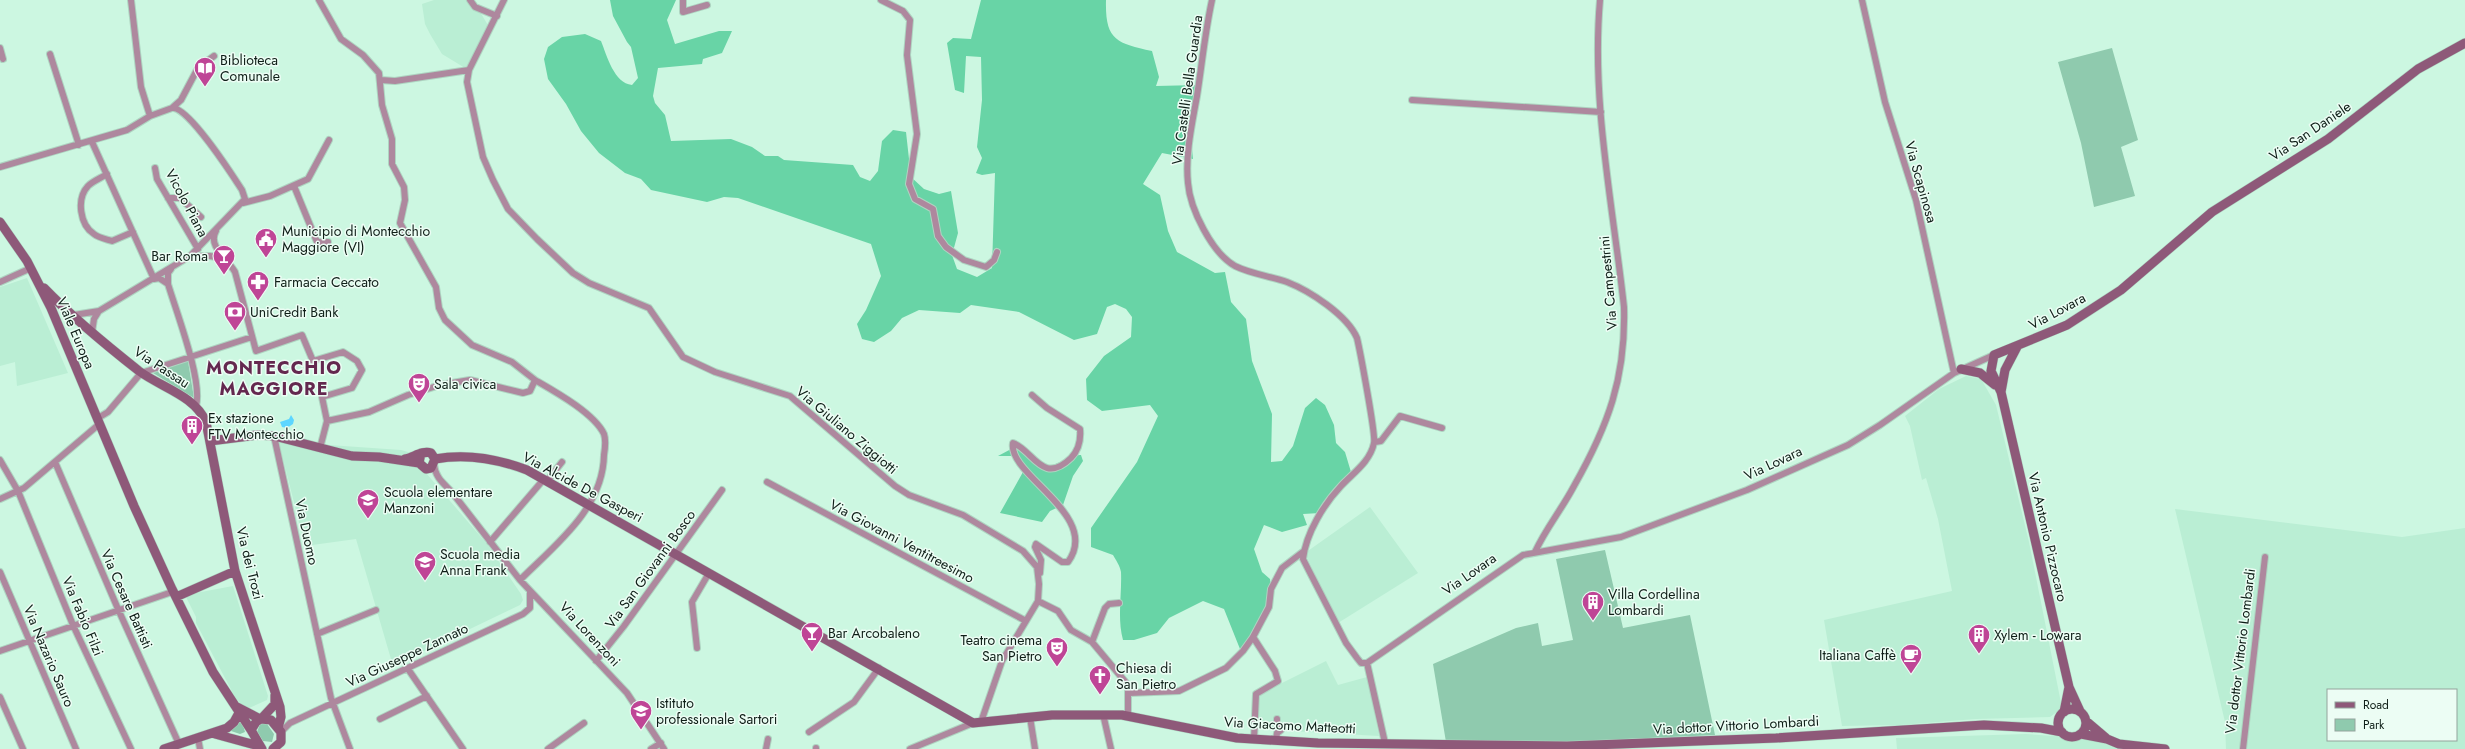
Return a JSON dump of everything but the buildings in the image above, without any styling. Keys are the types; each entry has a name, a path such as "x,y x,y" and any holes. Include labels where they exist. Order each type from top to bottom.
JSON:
{"street":[{"path":"131,0 141,87 150,116"},
{"path":"319,0 337,34 366,58 379,73 381,80 382,105 392,139 392,164 404,187 405,200 400,223 436,287 441,313 456,333 468,342 512,362 535,380 571,402 604,435 603,475 589,505 573,526 520,580"},
{"path":"470,0 475,7 497,16"},
{"name":"Via Giuliano Ziggiotti","path":"504,0 469,70 467,82 483,157 508,209 520,222 573,273 589,283 649,308 674,347 688,360 715,372 790,396 815,415 884,478 909,495 963,515 1023,551 1032,559 1039,574"},
{"path":"683,0 683,12 706,5"},
{"path":"881,0 903,11 910,20 907,55 916,134 908,178 912,194 916,200 934,210 940,239 964,260 986,267 994,260 997,252"},
{"name":"Via Castelli Bella Guardia","path":"1212,0 1193,118 1188,166 1188,184 1195,206 1211,242 1227,260 1248,271 1287,282 1308,291 1351,327 1358,343 1375,442"},
{"name":"Via Campestrini","path":"1535,552 1542,537 1575,485 1608,419 1622,360 1625,331 1624,307 1601,112 1598,38 1600,0"},
{"name":"Via Scapinosa","path":"1862,0 1885,102 1916,200 1957,371"},
{"name":"Via San Daniele","path":"2173,245 2212,212 2328,138 2418,69 2465,43"},
{"path":"0,48 3,59"},
{"path":"50,54 79,145"},
{"path":"172,108 181,100 200,66 214,56"},
{"path":"381,80 394,82 469,70"},
{"path":"1412,100 1601,112"},
{"path":"0,167 92,142 127,130 150,116 172,108 178,108 184,113 224,164 245,194 243,203 190,256 171,269 99,311 74,315"},
{"path":"243,203 260,199 308,179 329,140"},
{"path":"92,142 154,279"},
{"name":"Vicolo Piana","path":"155,168 157,178 198,249"},
{"path":"107,174 88,187 83,194 81,202 86,224 93,234 112,241 133,232"},
{"path":"294,186 317,242 328,242"},
{"path":"168,198 180,198 201,217"},
{"path":"0,222 38,281"},
{"path":"216,231 212,240 235,272 256,351 302,335 313,361 344,352 357,361 362,370 352,388 322,398 327,421 320,448"},
{"name":"Via Lovara","path":"1367,663 1510,563 1535,552 1621,537 1747,490 1848,445 1880,425 1957,371 2053,332 2084,315 2121,290 2173,245"},
{"path":"190,256 210,256 226,259"},
{"path":"0,282 31,268"},
{"path":"171,269 168,273 168,284 190,357 198,397 196,406"},
{"path":"154,279 159,278 168,284"},
{"name":"Via Passau","path":"38,281 92,332 141,373 196,406 206,422 210,441"},
{"name":"Viale Europa","path":"38,281 112,455 174,594 213,672 260,747"},
{"path":"92,332 94,318 99,311"},
{"path":"0,499 18,491 55,462 108,412 135,383 141,373 252,337"},
{"name":"Via Antonio Pizzocaro","path":"2001,392 2006,370 2017,347"},
{"path":"1994,355 2006,370"},
{"name":"Via Antonio Pizzocaro","path":"1994,355 1991,371 2001,392 2069,687 2080,711"},
{"path":"1957,371 1980,373 2001,392"},
{"path":"327,421 369,412 408,395 440,385 470,380 523,393 530,391 535,380"},
{"path":"910,749 952,730 977,722 1002,661 1038,601 1041,560 1034,547 1036,544 1062,562 1068,562 1075,546 1076,534 1052,496 1016,460 1014,444 1020,446 1035,462 1049,468 1062,466 1073,456 1081,441 1080,429 1047,408 1032,395"},
{"path":"1385,743 1367,663 1361,663 1346,643 1306,566 1303,558 1304,551 1327,505 1336,492 1363,464 1375,442 1381,441 1400,416 1442,428"},
{"path":"210,441 257,435 274,436 352,456 419,463 421,454"},
{"name":"Via Duomo","path":"274,436 333,702 350,749"},
{"name":"Via dei Trozi","path":"210,441 235,570 280,707 281,717 279,730"},
{"path":"401,460 431,452 435,462"},
{"name":"Via Alcide De Gasperi","path":"419,463 426,469 435,462 475,457 492,458 527,470 977,722"},
{"name":"Via Fabio Filzi","path":"0,460 18,491 73,625 131,749"},
{"name":"Via Cesare Battisti","path":"55,462 118,610 179,744"},
{"name":"Via Lorenzoni","path":"435,462 435,472 439,479 520,580 627,693 664,749"},
{"path":"490,542 562,462"},
{"name":"Via Giovanni Ventitreesimo","path":"767,482 1026,621"},
{"name":"Via San Giovanni Bosco","path":"596,660 677,554 722,490"},
{"path":"1130,693 1179,691 1226,668 1243,651 1253,637 1269,607 1271,589 1282,568 1304,551"},
{"name":"Via dottor Vittorio Lombardi","path":"2243,749 2265,557"},
{"path":"0,652 118,610 174,594 235,570"},
{"name":"Via Nazario Sauro","path":"0,572 76,749"},
{"path":"697,648 692,602 709,573"},
{"path":"530,591 530,608 540,606 551,612"},
{"path":"1038,601 1058,611 1072,630 1092,642 1128,685 1130,693 1128,716"},
{"path":"1092,642 1105,608 1109,604 1119,603"},
{"name":"Via Giuseppe Zannato","path":"279,730 333,702 523,614 530,608"},
{"path":"317,634 376,610"},
{"path":"1253,637 1278,678 1277,682 1256,694 1254,739"},
{"path":"408,668 462,749"},
{"path":"809,732 854,702 879,668"},
{"name":"Via Antonio Pizzocaro","path":"2062,714 2069,687"},
{"name":"Via dei Trozi","path":"261,719 275,704 274,690"},
{"path":"380,719 427,696"},
{"path":"0,697 23,749"},
{"path":"2041,728 2072,709 2080,711 2086,721 2107,738 2120,746 2165,749"},
{"path":"168,748 214,734 232,725 237,710"},
{"name":"Viale Europa","path":"237,710 261,719 271,720 279,730"},
{"path":"1103,714 1111,749"},
{"name":"Via Giacomo Matteotti","path":"977,722 1030,717 1103,714 1128,716 1238,738 1254,739 1277,737 1318,743 1385,743 1432,746"},
{"path":"2062,714 2058,724 2062,732 2073,737 2081,734 2107,738"},
{"path":"1030,717 1035,749"},
{"path":"236,740 246,738 261,719"},
{"path":"1277,719 1277,726 1274,730 1277,737"},
{"path":"2081,734 2085,728 2086,721"},
{"path":"548,749 584,723"},
{"name":"Via dottor Vittorio Lombardi","path":"1432,746 1583,745 1776,738 1984,725 2041,728 2062,732"},
{"path":"274,749 282,746 279,730"},
{"path":"214,734 225,735 260,747"},
{"path":"198,738 200,749"},
{"path":"766,749 768,739"},
{"path":"651,749 661,743"}],"shaded area":[{"path":"434,0 473,0 489,27 470,71 442,54 430,34 425,24 422,4"},
{"path":"27,278 68,373 17,386 15,362 0,366 0,287"},
{"path":"1966,376 1981,379 1996,405 2029,542 2062,708 2050,717 1976,719 1900,725 1842,726 1824,620 1952,591 1938,519 1926,478 1922,480 1910,426 1905,416 1939,389"},
{"path":"276,431 329,445 401,450 408,452 487,544 521,594 523,600 520,605 393,666 356,539 305,546"},
{"path":"1370,507 1418,573 1338,623 1305,553"},
{"path":"2175,509 2402,537 2465,528 2465,749 2226,749 2225,722"},
{"path":"233,586 268,696 267,700 249,708 241,704 235,697 196,623 196,617 185,595"},
{"path":"1326,661 1338,685 1367,677 1379,736 1257,729 1258,695"},
{"path":"2026,734 2068,737 2153,749 1897,749 1896,738"}],"green space":[{"path":"610,0 676,0 667,20 675,44 719,31 732,31 722,53 703,59 702,64 658,68 653,96 655,103 665,115 671,141 731,139 752,147 765,156 778,156 784,160 853,165 860,177 870,181 878,171 882,141 893,130 906,132 911,177 924,189 939,194 951,191 958,233 952,255 957,269 977,277 992,268 995,173 982,175 976,173 982,158 977,147 982,100 981,57 966,56 964,93 955,90 947,43 953,38 971,39 981,0 1106,0 1108,24 1115,38 1129,45 1152,51 1159,77 1156,86 1199,85 1190,130 1193,159 1162,153 1143,184 1160,195 1168,231 1177,252 1215,273 1225,272 1231,302 1246,319 1252,361 1272,414 1271,462 1282,461 1293,446 1305,408 1316,398 1325,405 1334,425 1336,443 1345,452 1351,472 1320,513 1303,514 1307,525 1282,532 1264,525 1254,549 1262,572 1270,579 1272,594 1252,642 1240,649 1224,609 1203,601 1169,618 1157,633 1134,640 1123,640 1120,623 1121,572 1113,555 1091,547 1091,528 1137,462 1158,416 1150,405 1102,411 1087,400 1086,379 1104,356 1131,337 1132,317 1126,309 1115,304 1107,307 1097,334 1074,340 1019,312 971,305 960,313 919,310 902,318 891,331 874,342 862,339 857,324 866,310 881,276 871,244 738,198 724,197 707,202 651,190 641,179 625,173 599,153 581,131 566,104 548,79 544,59 548,47 562,37 585,34 601,41 616,74 620,79 632,85 638,78 631,47 613,16"},
{"path":"2112,48 2138,140 2121,147 2135,196 2094,207 2081,143 2058,62"},
{"path":"188,361 194,398 153,373"},
{"path":"1013,448 1024,451 1049,466 1074,456 1081,455 1083,461 1073,476 1063,505 1050,511 1042,522 1000,513 1023,472 1014,456 998,456"},
{"path":"1605,550 1623,628 1690,615 1715,735 1540,743 1446,742 1433,664 1516,628 1538,623 1542,646 1573,640 1556,559"},
{"path":"238,720 243,725 245,732 240,734 228,730"},
{"path":"260,724 267,724 274,734 272,742 263,741 257,732"}],"water":[{"path":"291,415 294,420 293,424 287,428 282,427 280,422 289,419"}],"place":[{"name":"Biblioteca Comunale","path":"205,88"},
{"name":"Municipio di Montecchio Maggiore (VI)","path":"266,258"},
{"name":"Bar Roma","path":"224,276"},
{"name":"Farmacia Ceccato","path":"258,302"},
{"name":"UniCredit Bank","path":"235,332"},
{"name":"Sala civica","path":"419,404"},
{"name":"Ex stazione FTV Montecchio","path":"192,446"},
{"name":"Scuola elementare Manzoni","path":"368,520"},
{"name":"Scuola media Anna Frank","path":"425,582"},
{"name":"Villa Cordellina Lombardi","path":"1593,622"},
{"name":"Bar Arcobaleno","path":"812,652"},
{"name":"Xylem - Lowara","path":"1979,654"},
{"name":"Teatro cinema San Pietro","path":"1057,668"},
{"name":"Italiana Caffè","path":"1911,674"},
{"name":"Chiesa di San Pietro","path":"1100,696"},
{"name":"Istituto professionale Sartori","path":"641,730"}],"district":[{"name":"MONTECCHIO MAGGIORE","path":"274,378"}]}
